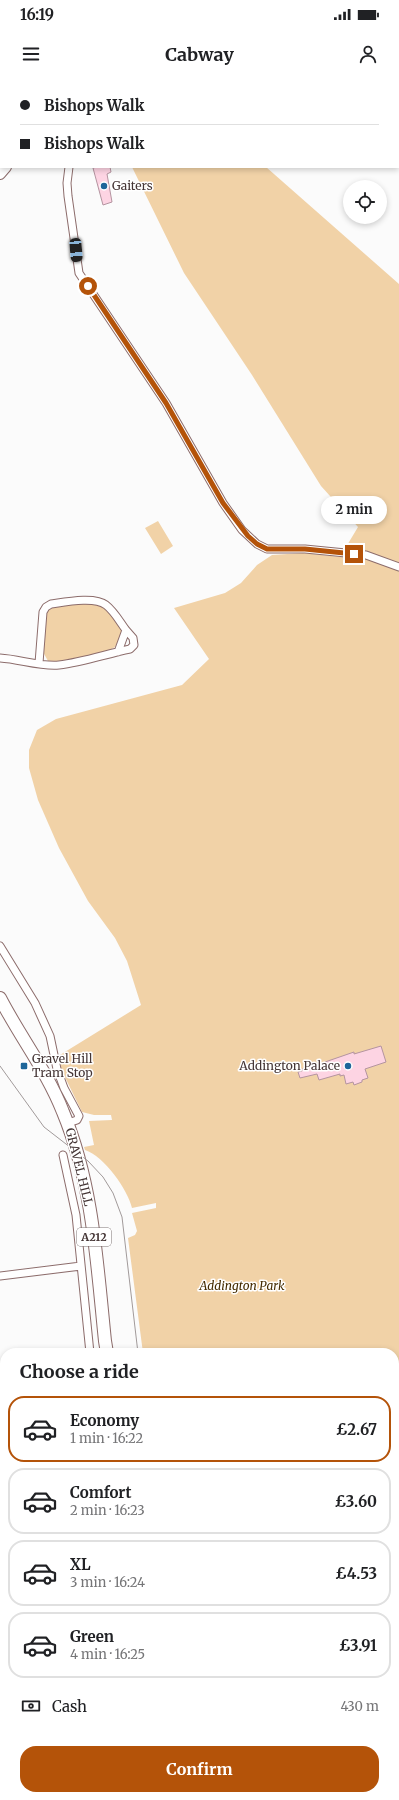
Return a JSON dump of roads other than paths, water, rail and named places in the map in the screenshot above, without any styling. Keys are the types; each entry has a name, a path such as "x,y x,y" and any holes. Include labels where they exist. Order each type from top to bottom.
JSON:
{"main road":[{"name":"GRAVEL HILL","path":"0,998 72,1122 90,1213 106,1348"},
{"name":"GRAVEL HILL","path":"0,1014 49,1098 66,1140 73,1179 84,1215 98,1348"}],"street":[{"path":"69,168 67,183 68,196 79,273 166,403 223,503 242,530 257,544 267,549 305,549 366,555 399,568"},
{"path":"0,658 16,659 39,663 58,665 130,650 134,645 133,638 108,606 102,602 95,600 50,604 43,612 39,663"},
{"path":"118,652 126,630"},
{"name":"GRAVEL HILL","path":"0,946 34,1003 50,1036 57,1069 64,1088 77,1111 79,1118 72,1122"},
{"name":"GRAVEL HILL","path":"62,1155 73,1179 89,1348"},
{"path":"0,1276 81,1266"}],"tram line":[{"path":"0,1066 44,1127 88,1161 103,1177 113,1193 122,1217 137,1348"}],"place":[{"name":"Gaiters","path":"104,186"},
{"name":"Gravel Hill Tram Stop","path":"24,1066"},
{"name":"Addington Palace","path":"348,1066"}],"park label":[{"name":"Addington Park","path":"242,1286"}]}
